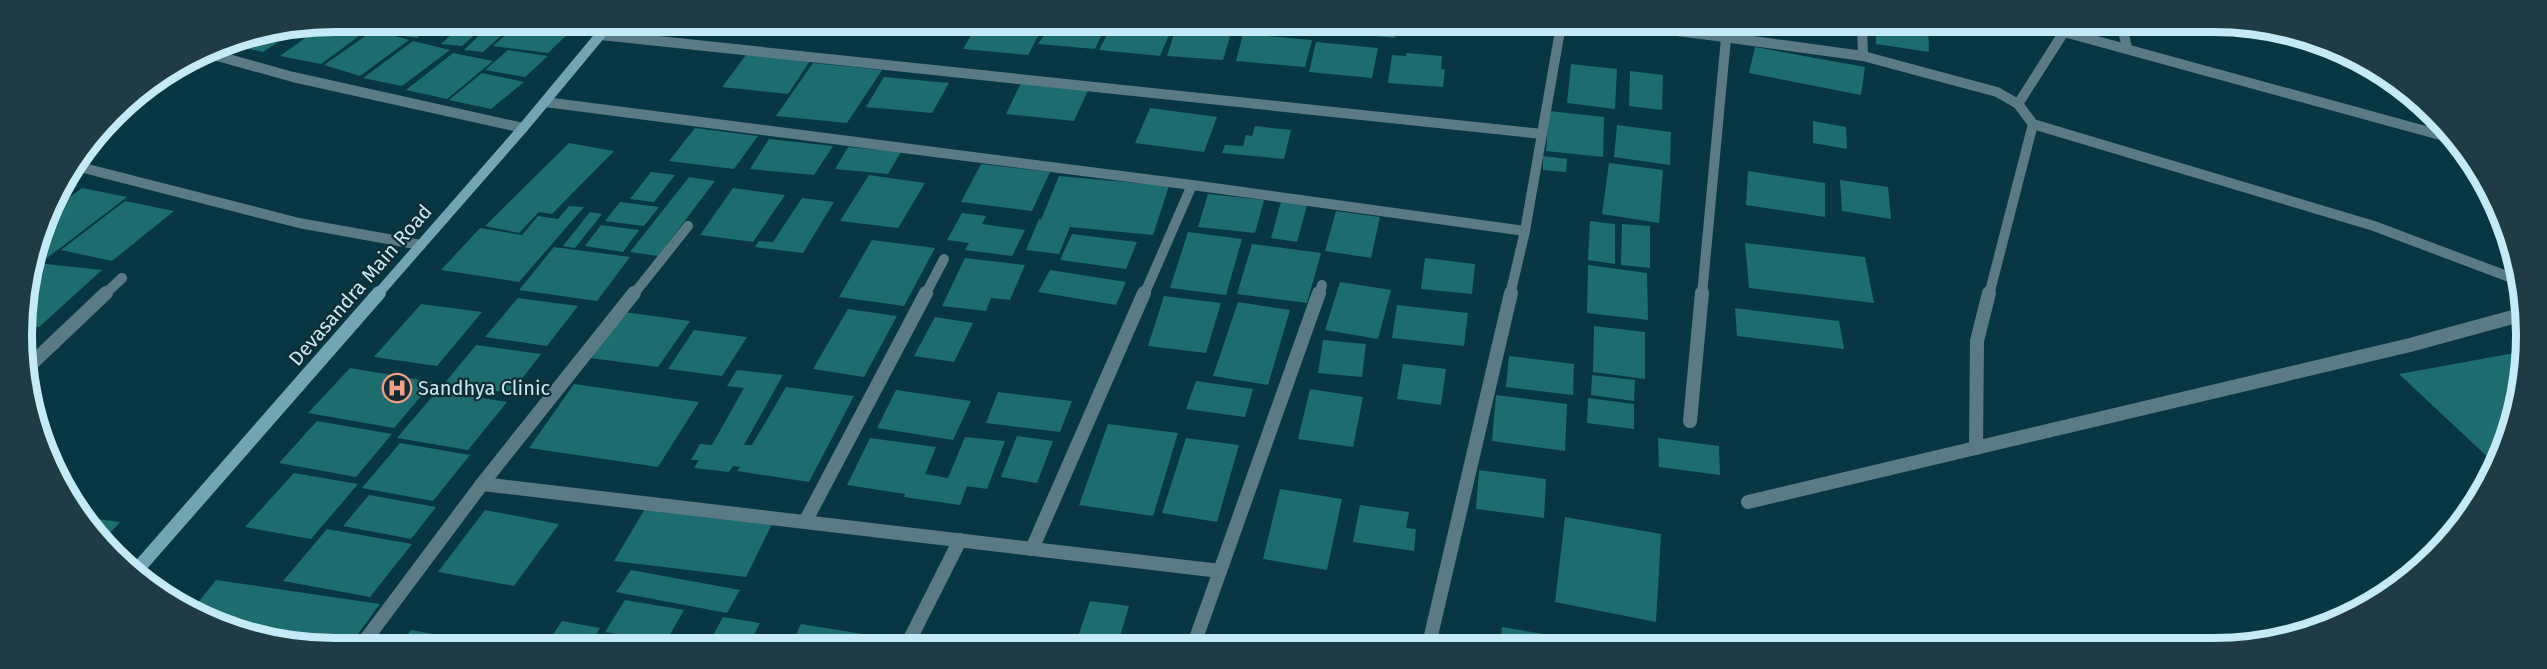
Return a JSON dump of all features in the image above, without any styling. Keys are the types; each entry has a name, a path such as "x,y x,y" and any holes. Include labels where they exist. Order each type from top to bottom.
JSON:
{"main road":[{"name":"Devasandra Main Road","path":"140,566 523,128 603,32"}],"street":[{"path":"1430,638 1525,231 1560,32"},
{"path":"1713,32 1726,38 1863,56 1997,92 2018,104 2033,124 2374,226 2510,276"},
{"path":"1862,32 1863,56"},
{"path":"2018,104 2064,32 2440,135"},
{"path":"2123,32 2127,48"},
{"path":"601,35 1542,134"},
{"path":"1689,421 1726,38"},
{"path":"217,56 293,77 523,128"},
{"path":"545,102 1192,185 1525,231"},
{"path":"1976,448 1977,341 2033,124"},
{"path":"82,168 299,223 421,245"},
{"path":"1032,549 1192,185"},
{"path":"367,638 482,484 688,226"},
{"path":"805,522 944,259"},
{"path":"33,362 122,278"},
{"path":"1196,638 1322,285"},
{"path":"1748,502 2410,345 2515,316"},
{"path":"482,484 1220,571"},
{"path":"911,638 960,540"}],"building":[{"path":"313,32 365,32 321,64 280,56"},
{"path":"371,32 381,32 409,40 360,76 324,65"},
{"path":"402,32 424,32 417,38 398,35"},
{"path":"454,32 478,32 462,46 441,44"},
{"path":"483,32 505,32 483,52 464,50"},
{"path":"509,32 570,32 548,53 493,46"},
{"path":"939,32 966,32 965,34"},
{"path":"973,32 1040,32 1028,55 963,49"},
{"path":"1064,32 1103,32 1095,49 1038,44 1045,34 1062,36"},
{"path":"1108,32 1170,32 1160,56 1099,50"},
{"path":"1175,32 1231,33 1223,60 1167,56"},
{"path":"1343,32 1396,32 1395,38"},
{"path":"1876,32 1928,32 1929,52 1876,44"},
{"path":"1243,34 1312,40 1305,67 1236,61"},
{"path":"289,35 263,52 241,47"},
{"path":"413,41 450,50 402,86 363,78"},
{"path":"1316,42 1378,48 1372,78 1309,72"},
{"path":"1755,47 1865,67 1861,95 1749,73"},
{"path":"508,50 548,56 525,77 485,70"},
{"path":"453,53 493,61 447,99 406,90"},
{"path":"1406,53 1442,56 1441,69 1445,70 1443,87 1388,83 1392,55 1406,56"},
{"path":"746,55 810,61 788,94 722,87"},
{"path":"813,63 882,70 847,123 776,116"},
{"path":"1571,64 1617,69 1615,109 1567,103"},
{"path":"1630,71 1663,75 1662,110 1629,106"},
{"path":"482,73 524,82 491,109 449,100"},
{"path":"884,77 949,83 932,113 866,107"},
{"path":"1021,83 1088,90 1074,121 1006,114"},
{"path":"1150,108 1217,117 1204,152 1135,143"},
{"path":"1549,111 1604,117 1603,157 1546,151"},
{"path":"1813,121 1846,127 1847,149 1813,143"},
{"path":"1617,125 1671,132 1670,165 1614,157"},
{"path":"1255,126 1291,130 1284,159 1222,153 1225,145 1243,146 1246,135 1252,136"},
{"path":"695,128 758,136 734,169 669,161"},
{"path":"769,139 833,146 814,175 750,169"},
{"path":"569,143 614,151 552,214 539,212 519,233 485,226"},
{"path":"848,147 901,152 888,174 835,169"},
{"path":"1543,156 1567,159 1566,172 1543,170"},
{"path":"1609,163 1663,170 1659,223 1602,214"},
{"path":"981,164 1050,172 1032,211 961,202"},
{"path":"1748,171 1825,183 1825,217 1746,205"},
{"path":"651,172 675,175 654,202 630,199"},
{"path":"869,175 925,183 898,228 840,221"},
{"path":"1059,176 1169,186 1153,235 1070,227 1059,254 1026,250"},
{"path":"689,177 715,181 658,256 630,252"},
{"path":"1840,180 1888,187 1891,219 1842,211"},
{"path":"72,184 78,185 66,194"},
{"path":"82,188 127,197 47,258 42,257 62,203"},
{"path":"733,188 785,195 753,242 700,235"},
{"path":"1208,194 1264,200 1255,233 1198,227"},
{"path":"802,198 834,202 803,253 755,247 759,241 773,242"},
{"path":"125,201 174,211 112,261 61,250"},
{"path":"620,202 659,207 644,226 605,221"},
{"path":"1281,202 1307,205 1297,242 1271,238"},
{"path":"569,206 584,207 519,282 441,270 480,228 522,235 538,216 558,219"},
{"path":"1336,211 1380,217 1371,258 1325,251"},
{"path":"590,212 602,214 575,248 563,246"},
{"path":"962,213 986,216 982,224 1025,230 1012,256 965,250 969,243 947,240"},
{"path":"1590,221 1615,224 1615,264 1588,260"},
{"path":"1622,224 1650,226 1650,268 1621,265"},
{"path":"601,225 639,230 623,252 585,246"},
{"path":"1188,232 1242,239 1226,295 1170,288"},
{"path":"1072,234 1137,242 1126,269 1060,260"},
{"path":"872,240 935,248 904,306 839,297"},
{"path":"1745,243 1865,257 1874,303 1749,288"},
{"path":"1252,244 1321,253 1307,303 1237,294"},
{"path":"554,247 630,257 597,301 519,290"},
{"path":"965,258 1025,265 1010,300 991,298 986,311 942,306"},
{"path":"1425,258 1475,264 1472,294 1421,289"},
{"path":"40,263 102,270 39,327 32,326 32,315"},
{"path":"1588,265 1647,273 1648,320 1587,313"},
{"path":"1050,270 1126,282 1116,305 1038,292"},
{"path":"1340,282 1391,290 1378,339 1325,330"},
{"path":"1164,296 1221,303 1206,353 1148,346"},
{"path":"518,298 578,306 547,346 485,337"},
{"path":"1238,302 1290,310 1268,385 1213,376"},
{"path":"421,304 482,312 437,366 374,357"},
{"path":"1397,305 1468,313 1464,346 1392,338"},
{"path":"1735,308 1839,321 1844,349 1737,336"},
{"path":"848,309 897,316 864,377 813,369"},
{"path":"624,312 690,321 658,367 590,358"},
{"path":"935,317 973,323 954,362 914,356"},
{"path":"1594,326 1645,332 1645,379 1593,372"},
{"path":"694,330 747,337 722,376 668,369"},
{"path":"1323,340 1366,344 1362,377 1318,373"},
{"path":"476,345 541,354 511,393 444,384"},
{"path":"2515,353 2510,394 2489,458 2399,374"},
{"path":"1509,356 1574,364 1573,395 1506,387"},
{"path":"1403,364 1446,369 1441,405 1397,399"},
{"path":"350,368 433,382 394,428 308,413"},
{"path":"737,370 783,375 744,445 752,445 786,387 854,396 809,482 737,471 740,467 733,466 729,472 694,468 699,460 691,460 700,444 712,445 744,388 727,386"},
{"path":"1592,375 1635,380 1634,401 1591,395"},
{"path":"1196,381 1253,389 1245,417 1186,409"},
{"path":"574,384 699,402 658,467 529,448"},
{"path":"1310,389 1363,397 1353,447 1298,439"},
{"path":"896,390 971,401 953,440 877,428"},
{"path":"437,391 507,402 468,450 397,438"},
{"path":"998,392 1072,401 1060,432 986,423"},
{"path":"1496,395 1567,404 1565,451 1492,441"},
{"path":"1588,398 1634,404 1634,429 1587,423"},
{"path":"317,421 392,434 356,477 279,463"},
{"path":"1108,424 1178,433 1153,516 1079,505"},
{"path":"1017,436 1053,441 1037,483 1001,477"},
{"path":"965,437 1005,441 987,489 967,486 960,505 904,497 905,494 847,485 870,438 936,447 925,474 948,478"},
{"path":"1186,438 1239,445 1217,522 1162,513"},
{"path":"1658,438 1719,446 1720,475 1659,467"},
{"path":"400,443 470,455 433,501 362,488"},
{"path":"1479,470 1546,479 1544,518 1476,509"},
{"path":"294,473 358,484 311,539 245,527"},
{"path":"1280,489 1342,499 1327,570 1263,559"},
{"path":"369,495 436,507 411,539 343,526"},
{"path":"1360,505 1409,512 1406,528 1416,529 1414,551 1353,542"},
{"path":"646,507 773,522 746,577 614,561"},
{"path":"485,510 559,524 514,586 438,572"},
{"path":"1565,517 1661,534 1656,622 1555,602"},
{"path":"94,519 120,522 108,535"},
{"path":"327,529 412,544 370,597 283,581"},
{"path":"631,570 740,590 727,613 616,592"},
{"path":"216,580 380,604 355,638 315,637 275,632 237,621 197,604"},
{"path":"625,600 684,610 668,638 638,638 605,632"},
{"path":"1090,601 1129,606 1119,638 1078,638"},
{"path":"723,617 760,623 752,638 712,638"},
{"path":"562,621 600,628 594,638 551,638"},
{"path":"801,624 881,637 881,638 794,638"},
{"path":"1502,627 1567,638 1501,638"},
{"path":"411,630 455,638 405,638"}],"place":[{"name":"Sandhya Clinic","path":"397,388"}]}
